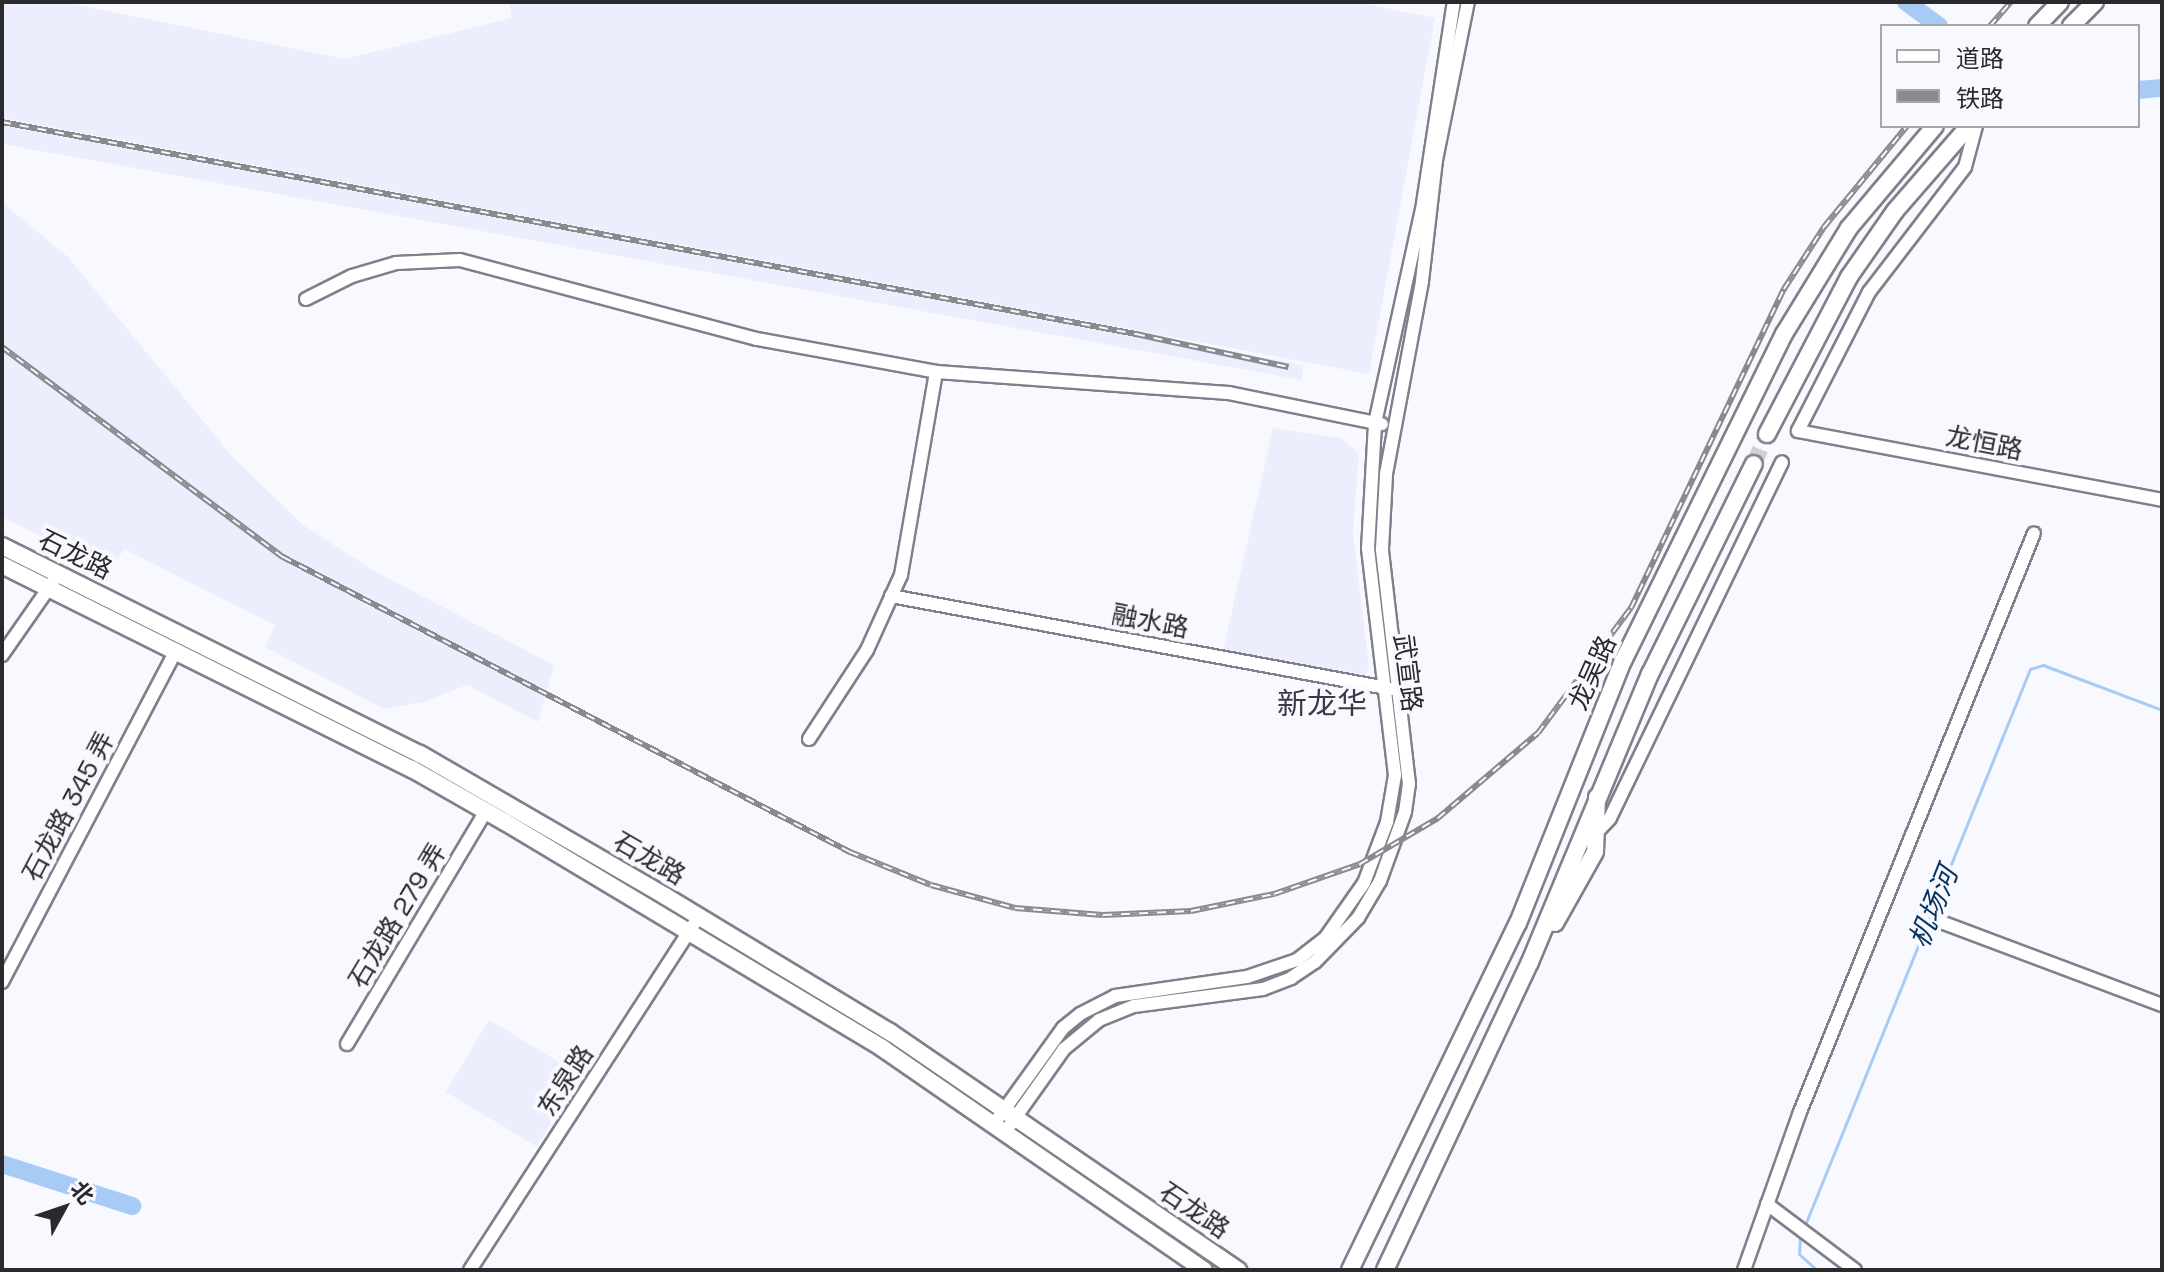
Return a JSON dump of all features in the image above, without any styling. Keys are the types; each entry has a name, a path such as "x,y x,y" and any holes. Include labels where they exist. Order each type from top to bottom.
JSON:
{"main road":[{"path":"2039,24 2060,2"},
{"path":"2073,24 2095,2"},
{"name":"龙吴路","path":"1350,1270 1518,923 1623,661 1784,334 1849,228 1933,128"},
{"path":"1767,434 1849,277 1895,211 1967,128"},
{"name":"龙吴路","path":"1385,1270 1530,962 1597,792 1754,464"},
{"name":"石龙路","path":"2,546 420,754 699,916 839,999 1238,1270"},
{"name":"石龙路","path":"2,565 486,811 818,1008 1204,1270"},
{"path":"1530,962 1595,852 1599,830 1597,792"}],"street":[{"name":"武宣路","path":"1394,689 1368,549 1375,423 1422,210 1454,2"},
{"path":"999,1128 1009,1112 1064,1049 1099,1020 1134,1006 1263,989 1291,978 1315,962 1358,918 1380,881 1405,812 1409,784 1394,689 1381,523 1393,425 1411,353 1436,160 1468,2"},
{"name":"龙恒路","path":"1975,128 1965,167 1869,292 1798,431 2162,500"},
{"path":"306,299 352,276 396,263 460,260 757,339 936,372 1229,393 1393,425"},
{"path":"809,739 867,650 901,575 936,372"},
{"path":"1599,830 1610,818 1782,462"},
{"path":"1744,1270 1767,1204 2034,533"},
{"path":"2,655 59,574"},
{"name":"融水路","path":"891,596 1394,689"},
{"name":"石龙路 345 弄","path":"2,982 175,653"},
{"name":"石龙路 279 弄","path":"347,1044 486,811"},
{"name":"东泉路","path":"470,1270 699,916"},
{"path":"1941,922 2162,1005"},
{"path":"1767,1204 1855,1270"}],"shaded area":[{"path":"2,2 63,2 345,59 512,18 509,2 1356,2 1435,18 1369,374 2,118"},
{"path":"2,120 1303,365 1302,380 2,144"},
{"path":"2,203 67,256 232,456 303,525 374,571 554,665 538,722 467,685 424,702 384,709 265,647 275,625 124,549 110,571 2,517"},
{"path":"1273,428 1341,438 1359,453 1353,534 1369,666 1366,675 1223,651"},
{"path":"489,1020 580,1075 537,1147 446,1092"}],"waterway":[{"path":"1906,2 1936,24"},
{"path":"2140,90 2162,88"},
{"name":"机场河","path":"1805,1225 2030,669 2043,665 2162,710"},
{"path":"2,1164 132,1206"},
{"name":"机场河","path":"1800,1236 1799,1254 1817,1270"}],"tunnel":[{"path":"1754,464 1767,434"}],"railway":[{"path":"1992,24 2011,2"},
{"path":"2,122 1136,334 1288,367"},
{"path":"2,347 283,557 850,852 931,885 1015,908 1103,915 1191,911 1274,894 1360,864 1438,818 1538,733 1631,608 1784,289 1824,227 1905,128"}],"district":[{"name":"新龙华","path":"1322,704"}]}
